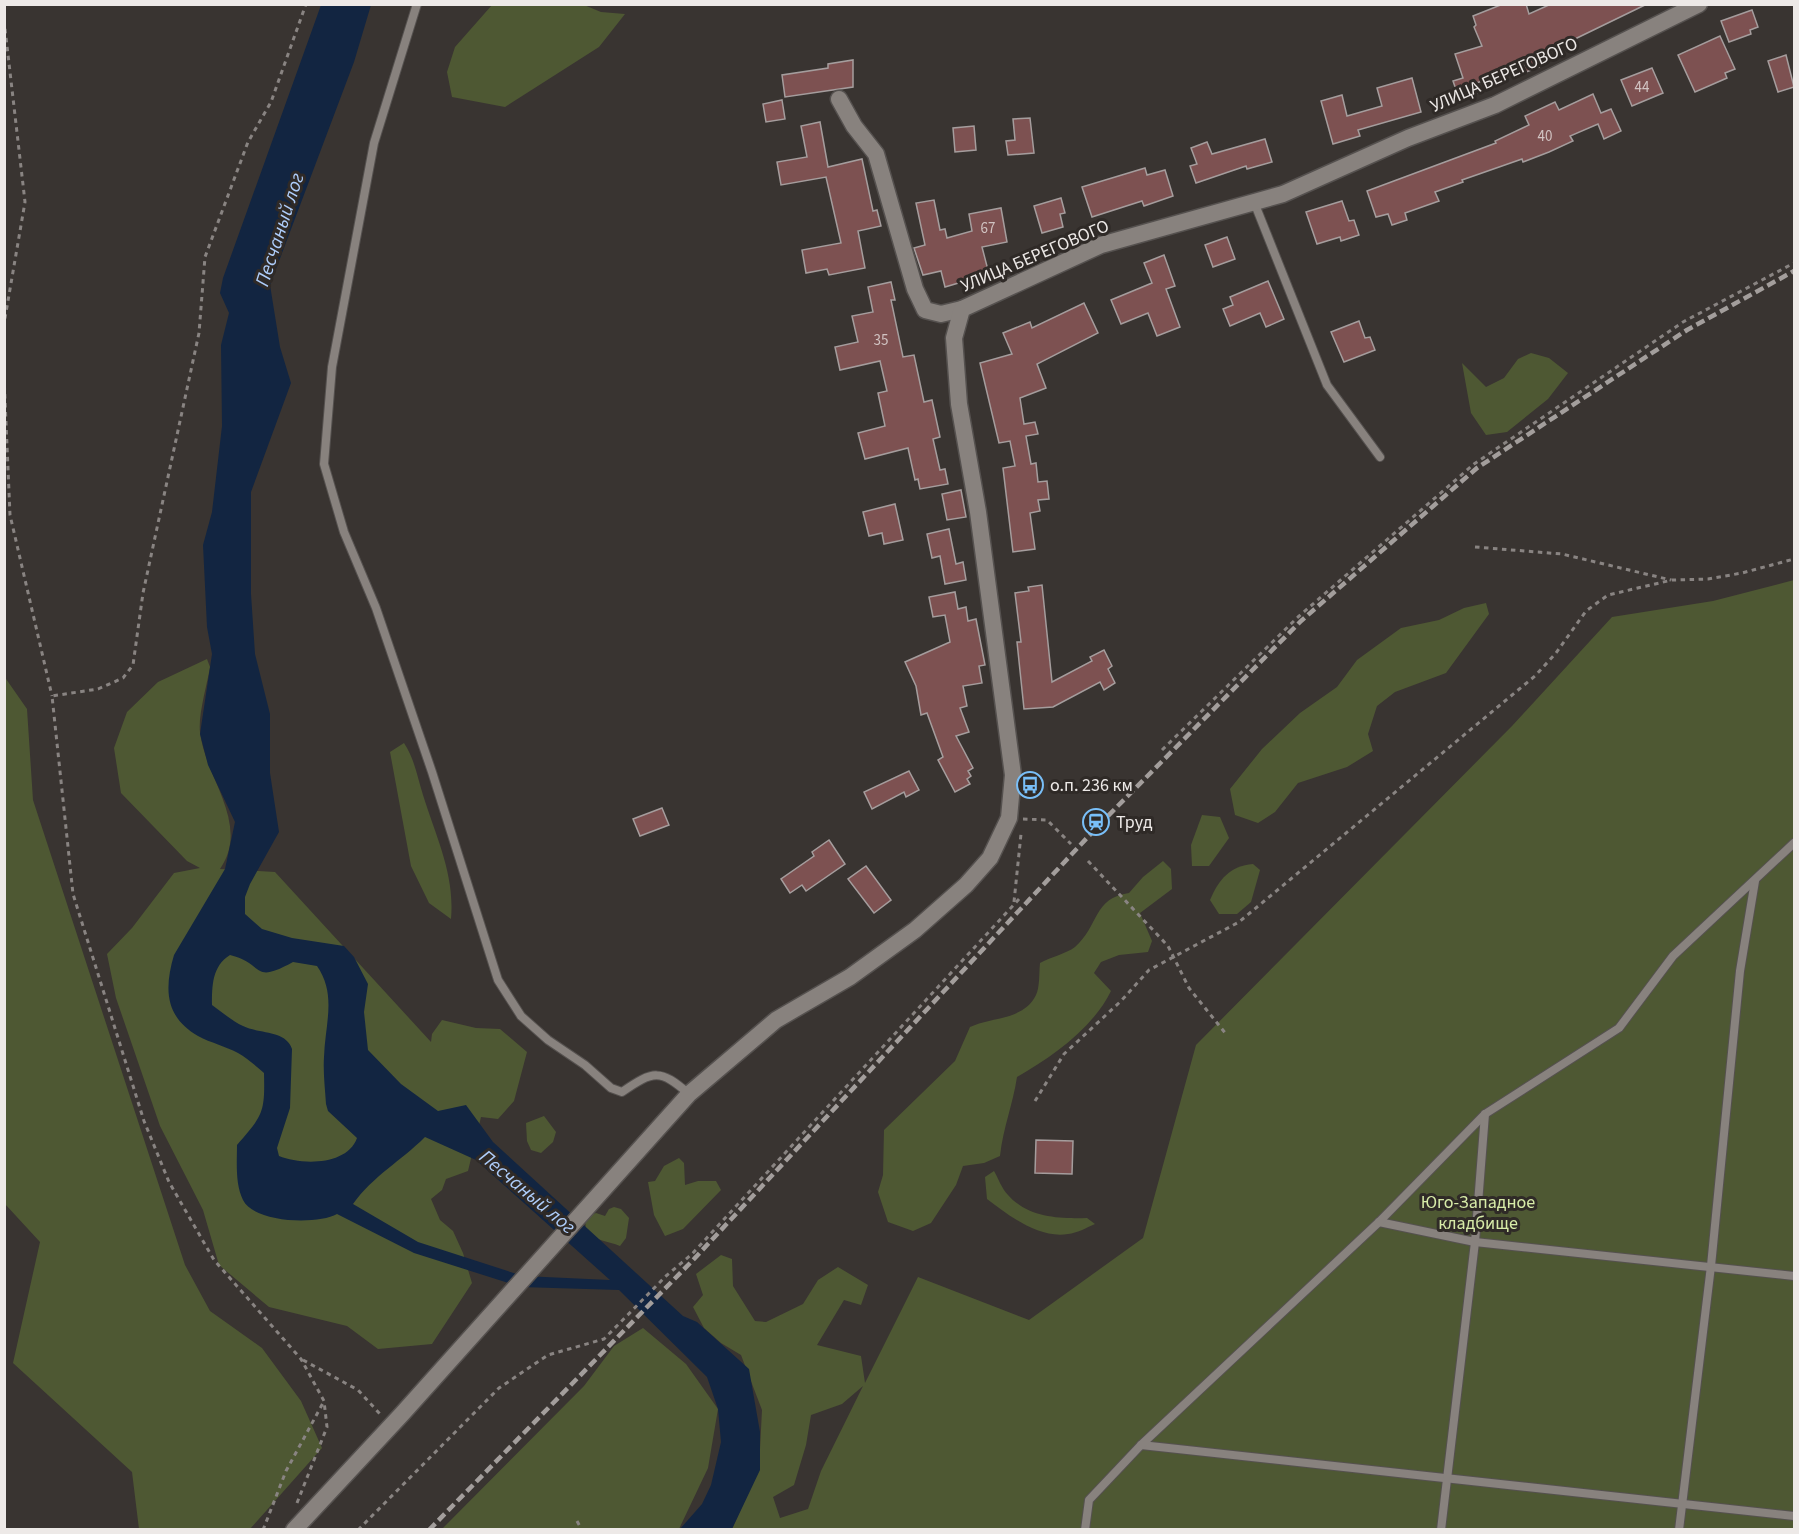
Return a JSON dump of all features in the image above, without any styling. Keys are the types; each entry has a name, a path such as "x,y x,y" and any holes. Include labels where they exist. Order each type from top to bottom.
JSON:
{"street":[{"name":"УЛИЦА БЕРЕГОВОГО","path":"1015,818 1013,775 978,512 959,404 954,338 962,309 1101,245 1282,194 1408,138 1495,105 1699,4"},
{"path":"839,99 854,126 876,154 915,289 925,310 941,314 962,309"},
{"path":"294,1530 689,1094 776,1020 850,977 915,930 966,885 990,858 1015,818"}],"lane":[{"path":"417,4 374,143 332,367 324,464 344,532 376,608 421,740 498,980 521,1016 548,1040 585,1065 611,1088 622,1092 641,1078 658,1073 671,1078 689,1094"},
{"path":"1254,202 1327,384 1380,457"},
{"path":"1085,1530 1089,1500 1142,1445 1379,1222 1485,1113 1620,1028 1672,956 1794,843"},
{"path":"1679,1530 1711,1266 1740,971 1755,881"},
{"path":"1442,1530 1475,1242 1485,1113"},
{"path":"1379,1222 1475,1242 1794,1276"},
{"path":"1142,1445 1794,1516"}],"path":[{"path":"52,696 98,689 123,678 133,665 144,593 199,333 205,257 248,142 271,102 306,4"},
{"path":"4,20 25,202 4,324"},
{"path":"1162,750 1298,617 1474,464 1683,322 1794,262"},
{"path":"4,376 10,515 52,696 73,894 144,1121 169,1182 214,1260 301,1359 324,1401 327,1427 295,1507"},
{"path":"1475,546 1562,554 1672,580"},
{"path":"1035,1101 1064,1054 1121,1001 1149,970 1239,922 1482,723 1535,676 1586,611 1608,595 1672,580 1708,579 1742,573 1794,559"},
{"path":"1014,904 1015,818 1047,820 1071,844"},
{"path":"1088,861 1174,955 1189,988 1226,1034"},
{"path":"358,1530 499,1388 548,1355 604,1339 666,1276 692,1254 1020,898"},
{"path":"301,1359 358,1390 390,1426"},
{"path":"262,1530 286,1471 313,1426 324,1401"},
{"path":"577,1521 582,1530"}],"green space":[{"path":"492,5 584,5 601,12 625,14 599,47 505,107 452,97 447,72 455,47"},
{"path":"1531,353 1549,358 1568,373 1548,399 1507,432 1486,435 1471,413 1462,363 1486,387 1504,378 1518,359"},
{"name":"Юго-Западное кладбище","path":"1794,580 1794,1529 732,1529 752,1485 760,1449 762,1410 741,1355 721,1343 704,1328 693,1307 703,1295 696,1274 721,1255 732,1259 733,1286 755,1321 766,1322 803,1304 818,1280 838,1267 868,1285 861,1305 844,1300 817,1345 861,1356 865,1383 918,1277 1029,1320 1143,1238 1196,1045 1512,726 1612,617 1713,601","holes":["863,1386 821,1471 808,1509 780,1518 773,1497 794,1485 806,1445 811,1415 842,1404"]},
{"path":"1486,603 1489,614 1446,673 1395,692 1377,706 1368,734 1373,751 1347,767 1298,783 1275,812 1258,823 1235,815 1230,789 1262,749 1300,713 1337,687 1357,660 1401,628 1439,620 1464,608"},
{"path":"207,659 210,667 201,709 200,732 204,749 224,801 231,835 228,852 220,869 275,872 431,1042 432,1034 442,1020 476,1028 500,1029 527,1052 514,1101 498,1119 481,1117 468,1171 446,1179 442,1190 431,1199 440,1220 453,1231 463,1253 472,1283 432,1344 378,1349 347,1326 269,1307 219,1265 203,1210 160,1126 116,998 107,954 132,928 174,873 200,868 187,861 121,793 114,748 127,712 158,682"},
{"path":"4,676 27,709 33,800 185,1265 210,1311 262,1348 301,1401 322,1448 250,1529 139,1529 132,1472 13,1363 40,1242 5,1204"},
{"path":"404,743 413,762 443,856 450,887 451,919 429,903 411,866 390,752"},
{"path":"1202,815 1220,817 1229,838 1209,866 1192,866 1191,845"},
{"path":"1163,861 1171,869 1172,889 1140,913 1152,941 1148,952 1119,955 1101,962 1094,973 1111,991 1094,1017 1057,1051 1017,1077 1000,1156 984,1163 963,1166 956,1185 931,1223 913,1231 888,1222 878,1192 883,1175 884,1130 955,1061 970,1027 1007,1017 1031,1003 1039,984 1040,963 1075,947 1083,939 1102,907 1117,896 1129,893 1143,877"},
{"path":"1253,864 1260,870 1251,902 1237,914 1219,914 1210,900 1221,880 1238,868"},
{"path":"544,1116 556,1132 553,1142 541,1153 531,1150 527,1141 526,1123"},
{"path":"679,1158 684,1163 685,1185 698,1181 716,1181 721,1190 683,1229 665,1236 654,1215 648,1182 655,1181 664,1166"},
{"path":"994,1171 1006,1193 1025,1208 1045,1216 1087,1218 1095,1224 1075,1233 1057,1235 1024,1224 987,1199 985,1177"},
{"path":"614,1207 621,1209 629,1218 626,1238 620,1246 598,1239 586,1232 585,1217 596,1213 605,1216 609,1209"},
{"path":"643,1328 686,1364 718,1409 708,1468 679,1529 441,1530 584,1386 614,1346"}],"water":[{"name":"Песчаный лог","path":"321,5 371,5 354,62 270,285 280,347 291,383 251,492 251,594 255,654 270,714 270,773 279,832 250,884 245,897 245,914 262,929 292,938 344,946 354,957 368,984 364,1012 368,1050 401,1084 438,1111 466,1105 493,1142 683,1316 697,1322 749,1369 760,1432 760,1470 732,1529 680,1529 702,1504 711,1485 721,1442 718,1409 707,1377 619,1290 521,1287 414,1253 337,1214 315,1220 287,1220 272,1217 249,1208 240,1194 237,1145 261,1113 264,1073 238,1053 198,1036 187,1028 173,1011 168,991 174,955 225,869 235,822 208,765 200,734 212,654 207,627 203,545 212,512 222,426 221,345 229,313 220,293 223,278","holes":["230,955 264,972 280,969 293,962 317,966 327,988 328,999 324,1063 326,1104 328,1111 357,1138 344,1154 311,1162 279,1156 277,1148 290,1108 292,1049 289,1043 278,1035 249,1029 212,1005 216,971","425,1137 476,1160 610,1280 523,1276 418,1242 353,1204 369,1185"]}],"building":[{"path":"1503,4 1526,4 1529,14 1551,4 1647,4 1542,55 1544,62 1538,63 1539,67 1526,72 1523,62 1488,76 1489,79 1476,83 1479,92 1459,98 1453,81 1463,78 1455,54 1482,46 1474,27 1476,25 1473,16"},
{"path":"1752,10 1758,27 1750,30 1751,34 1729,42 1721,21"},
{"path":"1720,36 1735,69 1725,73 1727,78 1695,92 1678,55"},
{"path":"1786,55 1794,87 1778,92 1768,61"},
{"path":"853,60 853,87 785,97 782,75 828,68 828,64"},
{"path":"1652,68 1663,93 1632,106 1621,80"},
{"path":"1412,78 1421,112 1358,130 1360,136 1333,144 1321,101 1342,95 1347,116 1382,106 1377,88"},
{"path":"1593,94 1601,113 1611,109 1621,131 1604,139 1598,124 1570,136 1573,141 1549,152 1462,180 1463,182 1435,192 1439,201 1405,213 1407,220 1392,225 1388,214 1376,217 1367,191 1496,143 1495,141 1529,125 1525,116 1555,102 1559,110"},
{"path":"782,100 785,119 766,122 763,104"},
{"path":"1030,118 1034,153 1008,155 1006,141 1015,140 1013,119"},
{"path":"820,122 828,167 862,159 873,211 877,210 881,226 858,231 865,268 829,275 827,269 806,273 802,250 841,243 826,177 781,185 777,162 807,157 801,126"},
{"path":"974,126 976,150 955,152 953,128"},
{"path":"1265,139 1272,162 1247,169 1246,166 1196,183 1190,166 1197,164 1191,148 1207,142 1212,154"},
{"path":"1145,168 1147,175 1165,170 1173,196 1144,206 1142,201 1092,217 1082,187"},
{"path":"1061,198 1065,213 1060,214 1063,227 1042,233 1034,206"},
{"path":"934,200 940,230 945,229 947,238 972,231 969,214 1001,208 1007,242 982,247 989,274 945,287 941,271 923,275 914,248 925,245 916,203"},
{"path":"1342,201 1349,221 1354,220 1359,235 1341,241 1340,237 1317,244 1306,212"},
{"path":"1227,237 1235,259 1213,267 1205,245"},
{"path":"1164,255 1175,286 1166,289 1180,327 1157,336 1148,313 1121,324 1111,300 1152,283 1144,263"},
{"path":"1268,281 1284,319 1266,327 1260,313 1230,326 1223,309 1233,305 1230,297"},
{"path":"891,282 895,300 891,300 903,357 914,355 924,402 932,400 940,437 933,439 940,470 945,469 948,484 920,489 918,479 915,480 908,448 865,459 858,433 885,426 878,393 887,391 880,361 840,370 835,347 858,342 852,316 873,312 868,287"},
{"path":"1084,303 1098,333 1037,364 1046,388 1020,398 1024,424 1035,422 1038,434 1026,436 1031,464 1036,463 1038,482 1047,481 1049,499 1038,500 1040,511 1030,513 1035,549 1013,552 1003,468 1015,466 1010,441 999,443 980,363 1012,354 1003,333 1030,322 1032,328"},
{"path":"1359,321 1365,338 1370,337 1375,350 1344,362 1331,332"},
{"path":"961,490 966,517 947,520 942,494"},
{"path":"895,504 903,540 884,544 882,533 869,536 863,512"},
{"path":"949,529 956,564 963,562 966,580 945,584 940,556 932,558 927,534"},
{"path":"1042,585 1052,682 1092,661 1090,657 1104,650 1112,666 1108,669 1115,683 1104,690 1100,682 1053,707 1024,709 1017,642 1021,642 1015,593 1029,591 1028,587"},
{"path":"955,592 958,609 966,607 968,621 976,619 985,665 979,666 982,683 963,686 967,706 960,708 969,732 956,736 973,768 968,771 971,776 967,779 970,784 955,792 938,760 943,757 927,713 921,715 916,686 905,662 950,642 945,615 933,617 929,597"},
{"path":"909,771 919,790 906,797 904,792 872,809 864,792"},
{"path":"662,808 669,825 640,836 633,819"},
{"path":"829,840 845,864 806,891 802,885 790,893 781,879 814,856 812,852"},
{"path":"866,866 891,900 874,913 848,879"},
{"path":"1036,1140 1073,1141 1072,1174 1035,1173"}],"railway":[{"path":"429,1530 694,1259 1099,825 1301,621 1477,468 1687,330 1794,271"}],"place":[{"name":"о.п. 236 км","path":"1030,785"},
{"name":"Труд","path":"1096,822"}]}
